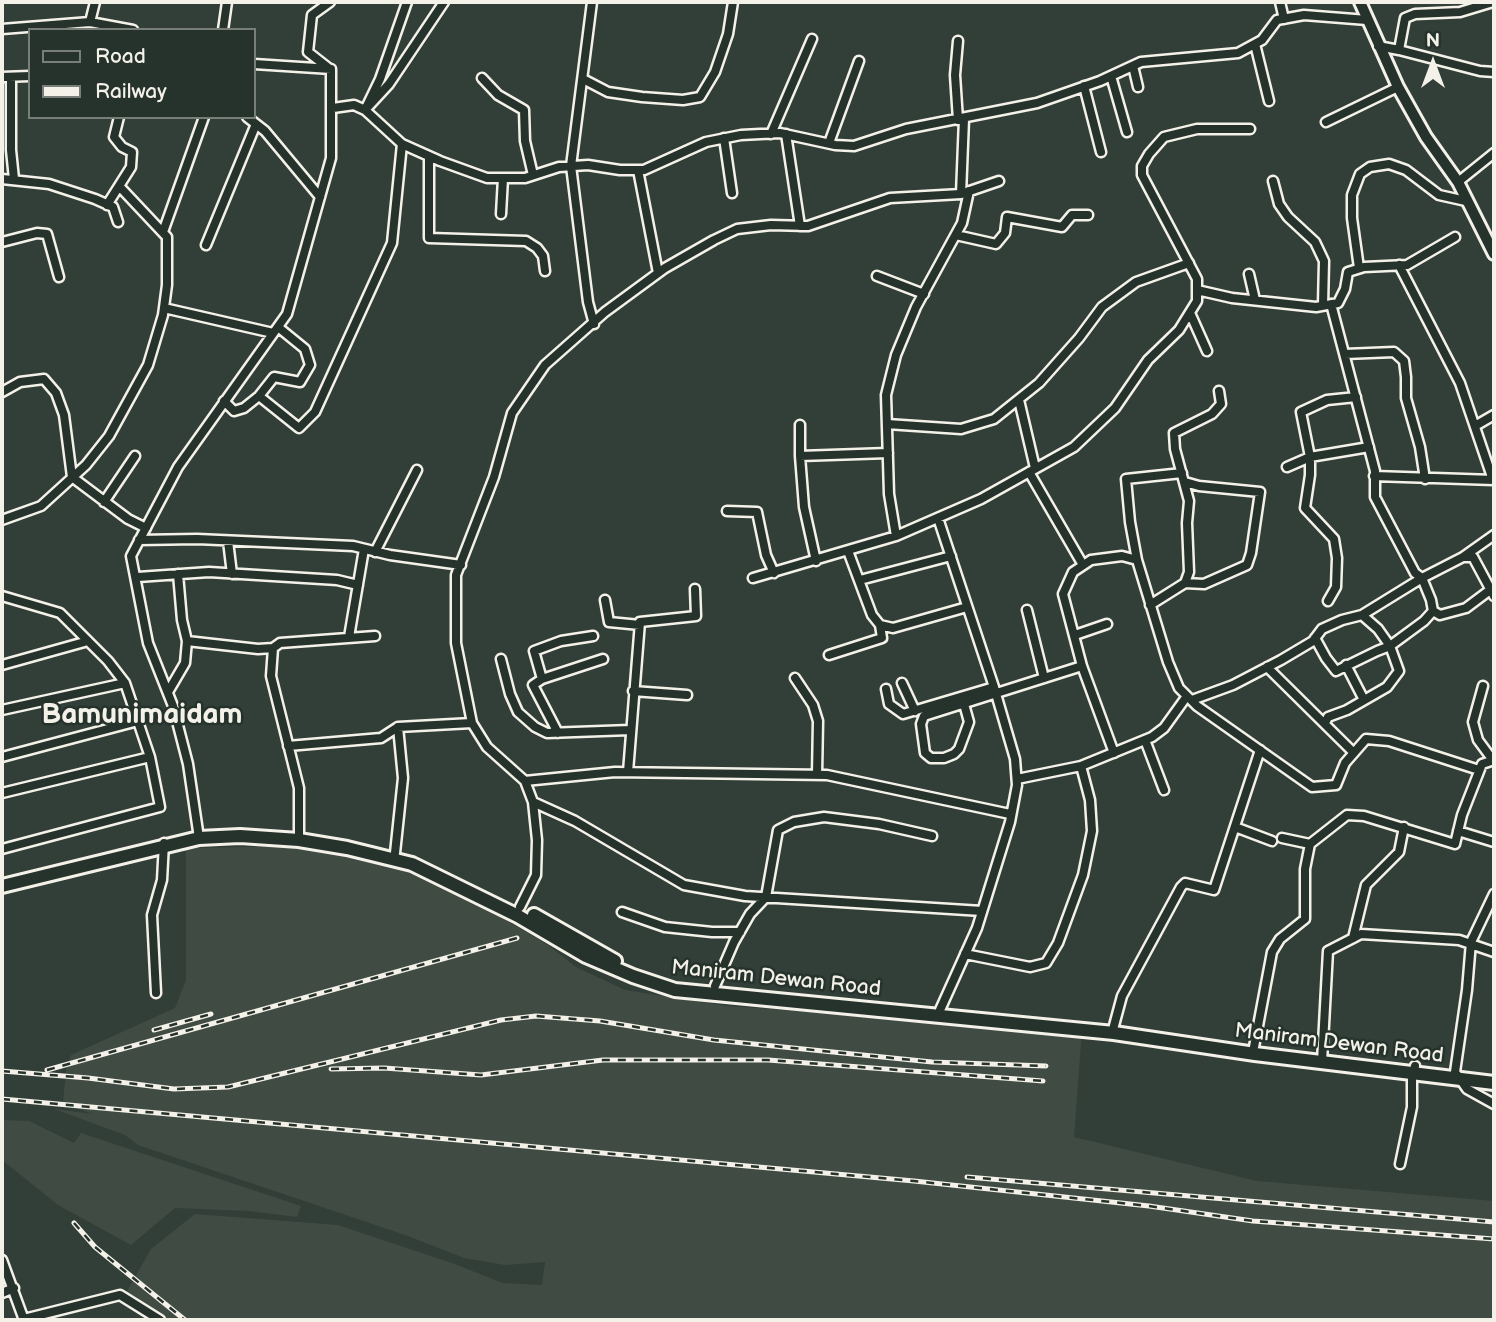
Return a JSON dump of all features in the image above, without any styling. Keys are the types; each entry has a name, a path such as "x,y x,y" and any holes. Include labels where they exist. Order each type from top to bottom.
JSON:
{"main road":[{"name":"Maniram Dewan Road","path":"2,886 199,835 240,829 412,857 520,907 632,970 675,984 715,986 940,1013"},
{"name":"Maniram Dewan Road","path":"299,837 412,864 518,916 586,956 675,990 1113,1030 1458,1075 1494,1083"},
{"name":"Maniram Dewan Road","path":"2,879 164,844"},
{"name":"Maniram Dewan Road","path":"1168,1037 1321,1058"},
{"name":"Maniram Dewan Road","path":"1458,1075 1494,1076"}],"street":[{"path":"90,22 95,2"},
{"path":"223,28 228,2"},
{"path":"313,2 308,52 331,69"},
{"path":"312,15 330,2"},
{"path":"365,110 380,79 407,2"},
{"path":"365,110 389,84 440,12 444,2"},
{"path":"592,2 570,166 588,302 594,324"},
{"path":"583,79 608,92 683,100 700,97 715,72 728,34 733,2"},
{"path":"1280,2 1284,19"},
{"path":"1360,2 1398,87 1426,137 1458,182 1494,254"},
{"path":"1399,50 1405,18 1415,14 1460,12 1482,3 1493,2"},
{"path":"333,108 354,105 365,110 402,144 487,178 533,175 559,167 588,165 620,170 644,170 706,142 724,138 786,134 854,146 906,129 1037,103 1141,62 1238,53 1262,40 1277,20 1304,15 1367,20"},
{"path":"2,29 90,22 122,28"},
{"path":"771,134 812,39"},
{"path":"896,536 889,494 886,395 896,355 924,294 962,223 965,193 961,119 955,75 958,41"},
{"path":"1255,44 1269,101"},
{"path":"1378,46 1494,72"},
{"path":"829,143 859,61"},
{"path":"256,64 331,69"},
{"path":"1133,66 1138,87"},
{"path":"199,835 188,764 168,692 148,643 131,556 178,467 287,314 331,158 331,69"},
{"path":"14,179 7,150 6,77 28,76"},
{"path":"1111,76 1127,132"},
{"path":"482,78 498,95 524,110 525,141 533,175"},
{"path":"1084,86 1101,152"},
{"path":"1325,122 1398,87"},
{"path":"107,205 131,167 132,152 122,147 114,137 118,119"},
{"path":"163,232 203,119"},
{"path":"250,119 265,131 320,197"},
{"path":"206,245 256,124"},
{"path":"753,578 896,536 981,499 1074,447 1115,408 1148,359 1179,330 1197,301 1197,279 1142,175 1142,166 1164,137 1198,129 1250,129"},
{"path":"786,134 800,226"},
{"path":"724,138 732,193"},
{"path":"259,396 299,428 315,412 392,243 402,144"},
{"path":"1458,182 1494,153"},
{"path":"429,156 429,238 526,241 543,256 545,271"},
{"path":"1359,268 1352,218 1352,195 1360,174 1370,167 1389,164 1406,170 1439,195 1466,201"},
{"path":"638,170 657,273"},
{"path":"501,214 503,178"},
{"path":"2,180 49,184 113,207 118,222"},
{"path":"520,907 536,874 537,840 533,802 525,781 487,747 472,723 456,643 456,575 494,477 512,413 545,365 594,324 657,273 737,229 771,225 808,226 890,198 965,193 999,181"},
{"path":"1273,181 1279,204 1288,217 1315,242 1324,261 1327,305 1345,354 1369,447 1375,497 1415,573 1422,578 1433,611 1440,615 1466,608 1493,591 1473,557 1463,557"},
{"path":"2,520 41,506 86,464 109,436 148,365 164,308 167,237 119,186"},
{"path":"956,235 996,244 1005,233 1007,218 1062,228 1072,215 1087,215"},
{"path":"2,242 37,233 47,234 59,277"},
{"path":"1197,290 1231,298 1327,305 1338,303 1345,289 1348,272 1359,268 1407,265 1455,237"},
{"path":"887,424 961,429 994,419 1039,383 1102,307 1136,282 1189,263"},
{"path":"1374,476 1494,480 1460,383 1399,265"},
{"path":"1249,274 1255,300"},
{"path":"877,276 924,294"},
{"path":"164,308 275,330 305,349 310,365 300,382 274,377 259,396 244,408 234,411 225,401"},
{"path":"1190,313 1207,351"},
{"path":"1345,354 1394,352 1404,362 1406,398 1420,447 1425,479"},
{"path":"2,392 20,382 44,379 56,393 64,415 72,477 104,502 146,528"},
{"path":"1185,583 1189,572 1189,501 1175,449 1174,433 1212,414 1221,404 1219,391"},
{"path":"1328,601 1336,587 1337,558 1334,539 1305,508 1310,457 1301,412 1328,401 1356,397"},
{"path":"1019,400 1032,470 1083,565"},
{"path":"1475,426 1494,415"},
{"path":"800,425 804,508 816,561"},
{"path":"1287,467 1310,457 1369,447"},
{"path":"800,456 888,453"},
{"path":"104,502 135,456"},
{"path":"375,552 416,470"},
{"path":"1182,473 1126,479 1137,559 1150,605 1168,662 1179,688 1189,698 1312,787 1336,785 1345,763 1366,739 1389,741 1479,769"},
{"path":"1150,605 1185,583 1204,584 1247,565 1251,553 1260,492 1199,486 1185,482"},
{"path":"727,511 757,512 766,555 774,573"},
{"path":"938,518 995,690 1015,759 1017,779 1010,822 982,911 940,1013"},
{"path":"1017,779 1081,766 1145,740 1164,727 1189,698 1233,685 1315,638 1322,629 1362,615 1494,536"},
{"path":"139,540 354,546 375,552 461,565"},
{"path":"228,541 232,574"},
{"path":"349,637 364,549"},
{"path":"829,655 882,638 880,625 872,615 848,551"},
{"path":"860,580 951,556"},
{"path":"1114,752 1082,666 1063,594 1073,572 1091,559 1122,556 1137,559"},
{"path":"168,692 185,663 187,641 182,620 178,574"},
{"path":"138,577 232,574 337,580 358,584"},
{"path":"628,772 640,622 696,616 695,589"},
{"path":"2,596 60,613 108,661 125,683 150,757 160,807 2,849"},
{"path":"605,600 610,622 640,625"},
{"path":"880,625 893,628 967,607"},
{"path":"1027,610 1044,678"},
{"path":"1315,638 1336,671 1390,646 1433,611"},
{"path":"1325,723 1328,718 1387,687 1399,671 1390,646 1378,629 1362,615"},
{"path":"1075,635 1107,624"},
{"path":"187,641 258,649 272,648 280,643 375,636"},
{"path":"542,679 534,651 561,641 593,636"},
{"path":"2,665 89,641"},
{"path":"272,648 271,676 299,788 299,837"},
{"path":"501,659 510,694 518,712 535,727 547,733 631,730"},
{"path":"558,733 534,688 536,681 603,659"},
{"path":"886,689 889,704 903,714 1082,666"},
{"path":"1346,666 1364,701"},
{"path":"1266,667 1354,753"},
{"path":"795,678 813,705 818,721 817,775"},
{"path":"2,710 125,683"},
{"path":"902,683 915,711"},
{"path":"1254,1047 1272,952 1280,939 1305,919 1305,869 1310,844 1347,815 1364,816 1455,844 1479,769 1482,764 1493,760 1478,740 1473,722 1483,686"},
{"path":"964,704 969,722 959,748 954,754 944,758 931,758 925,752 921,720 924,716 964,704 995,690"},
{"path":"633,691 687,695"},
{"path":"2,757 138,721"},
{"path":"288,746 381,738 398,727 472,723"},
{"path":"395,853 403,778 398,727"},
{"path":"1145,740 1164,790"},
{"path":"1113,1030 1122,996 1181,887 1185,883 1214,890 1260,750"},
{"path":"2,793 150,757"},
{"path":"965,954 1030,967 1046,963 1058,943 1083,875 1092,831 1090,800 1081,766"},
{"path":"525,781 628,772 827,775 1010,814"},
{"path":"533,802 575,821 684,886 745,896 982,911"},
{"path":"715,986 750,914 766,897 778,830 794,822 824,817 878,824 932,836"},
{"path":"1235,827 1272,841"},
{"path":"1353,938 1366,885 1399,852 1404,827"},
{"path":"1458,831 1494,842"},
{"path":"1282,838 1310,844"},
{"path":"156,993 152,915 162,880 164,844"},
{"path":"1494,894 1491,910 1471,942 1458,1075 1467,1089 1494,1104"},
{"path":"622,912 665,927 740,932"},
{"path":"1321,1058 1328,951 1361,934 1424,936 1471,942 1494,952"},
{"path":"1400,1164 1412,1107 1414,1069"},
{"path":"2,1259 24,1320 120,1295 160,1320"},
{"path":"2,1293 13,1288"}],"shaded area":[{"path":"317,846 426,873 548,945 576,967 625,990 727,1006 1082,1030 1074,1137 1257,1181 1494,1201 1494,1320 148,1320 122,1300 151,1249 195,1214 338,1225 503,1283 542,1285 545,1262 505,1265 464,1258 408,1236 138,1145 125,1135 54,1109 93,1114 63,1103 66,1070 71,1055 175,1008 186,980 186,848"},
{"path":"2,1120 29,1121 74,1143 81,1133 301,1206 297,1217 248,1211 175,1208 131,1245 58,1205 2,1160"}],"railway":[{"path":"47,1070 517,938"},
{"path":"154,1030 211,1014"},
{"path":"2,1071 174,1089 228,1087 501,1020 536,1016 600,1021 714,1040 932,1062 1046,1066"},
{"path":"331,1069 384,1068 481,1075 603,1060 768,1060 1043,1081"},
{"path":"2,1099 914,1181 1149,1206 1253,1221 1494,1239"},
{"path":"967,1177 1494,1222"},
{"path":"74,1223 95,1247 185,1320"}],"district":[{"name":"Bamunimaidam","path":"142,716"}]}
